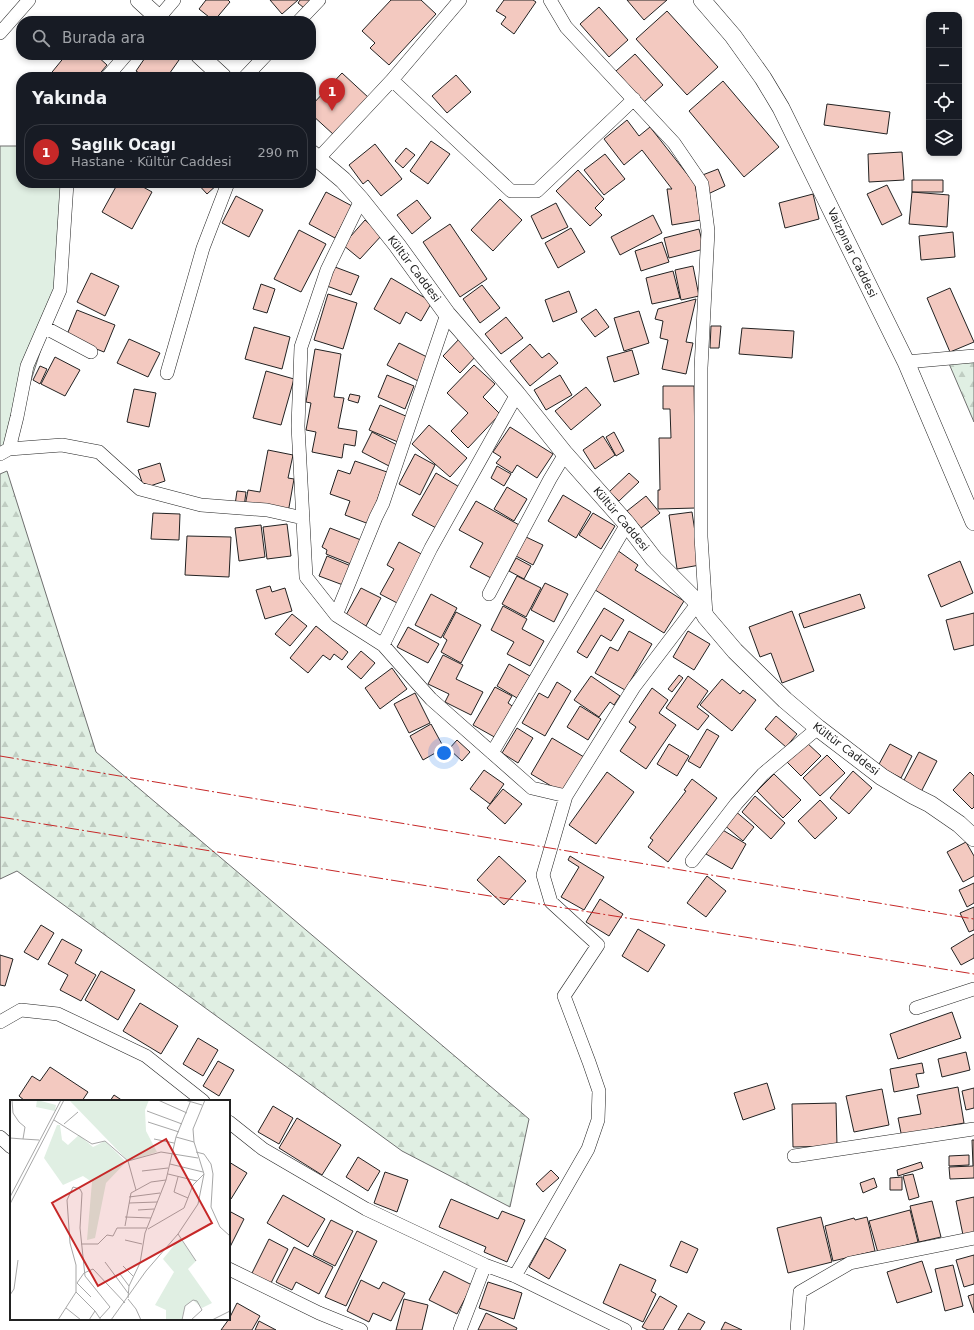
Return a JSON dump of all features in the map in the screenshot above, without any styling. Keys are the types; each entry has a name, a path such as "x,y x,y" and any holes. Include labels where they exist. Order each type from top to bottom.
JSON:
{"street":[{"path":"0,33 29,0"},
{"path":"139,0 155,16"},
{"path":"162,16 174,0"},
{"path":"304,16 319,0"},
{"path":"316,155 392,80 460,0"},
{"path":"514,1276 588,1149 598,1120 599,1091 564,996 598,945 551,902 543,875 566,796 634,687 702,610 701,391 708,230 702,184 674,143 566,27 550,0"},
{"name":"Vaizpınar Caddesi","path":"702,0 733,36 763,78 781,108 906,362 974,522"},
{"path":"111,72 122,60"},
{"path":"204,60 218,72"},
{"path":"250,72 261,60"},
{"path":"392,80 511,191 537,191 634,99"},
{"name":"Kültür Caddesi","path":"316,157 343,180 362,200 448,314 517,394 565,454 627,524 654,559 702,610 754,670 785,700 818,728 882,777 930,804 959,824 974,838"},
{"path":"67,188 60,290 27,366 18,417 4,452 62,445 99,452 140,489 200,505 267,510 303,518"},
{"path":"167,373 203,248 226,188"},
{"path":"362,200 327,270 301,347 298,426 306,577 336,616 383,645 431,699 532,788 566,796"},
{"path":"336,616 383,503 448,314"},
{"path":"44,327 91,352"},
{"path":"906,362 974,356"},
{"path":"383,645 431,548 517,394"},
{"path":"489,594 550,479 565,454"},
{"path":"492,753 627,524"},
{"path":"692,860 736,804 763,774 818,728"},
{"path":"916,1008 974,989"},
{"path":"0,1022 21,1010 58,1014 146,1056 202,1100"},
{"path":"230,1123 263,1149 366,1209 485,1265 514,1276 625,1330"},
{"path":"794,1156 974,1129"},
{"path":"0,1137 10,1146"},
{"path":"797,1330 800,1292 850,1263 974,1238"},
{"path":"460,1330 485,1265"},
{"path":"230,1269 319,1313 361,1330"}],"green space":[{"path":"0,146 16,146 16,188 67,188 60,290 9,449 0,452"},
{"path":"974,356 974,422 947,359"},
{"path":"7,471 96,752 529,1119 510,1207 402,1151 17,871 0,879 0,474"}],"building":[{"path":"206,0 228,0 230,2 218,16 208,16 199,9"},
{"path":"270,0 298,0 282,14"},
{"path":"300,0 311,0 304,8 298,3"},
{"path":"391,0 421,0 436,14 389,65 370,48 375,43 362,31"},
{"path":"504,0 533,0 536,2 514,34 501,24 506,17 496,11"},
{"path":"627,0 667,0 644,20"},
{"path":"599,7 628,40 609,57 580,24"},
{"path":"667,11 718,67 687,95 636,39"},
{"path":"635,54 663,85 644,102 616,71"},
{"path":"62,60 102,60 107,65 101,72 52,72"},
{"path":"144,60 179,60 171,72 136,71"},
{"path":"342,73 369,98 334,135 316,119 316,101"},
{"path":"456,75 471,92 447,113 432,96"},
{"path":"723,81 779,147 744,177 689,111"},
{"path":"827,104 890,112 887,134 824,125"},
{"path":"627,120 639,136 650,127 695,184 701,220 672,225 667,189 672,189 642,150 624,165 604,139"},
{"path":"431,141 450,154 428,184 410,171"},
{"path":"375,144 402,179 381,196 368,180 363,184 349,165"},
{"path":"406,148 415,155 403,168 395,161"},
{"path":"902,152 904,180 869,182 868,154"},
{"path":"605,154 625,179 604,195 584,170"},
{"path":"718,169 725,186 708,194 700,176"},
{"path":"578,170 604,199 595,208 602,215 590,226 556,191"},
{"path":"912,180 943,180 943,192 912,192"},
{"path":"887,185 902,215 882,225 867,194"},
{"path":"115,188 145,188 152,192 132,229 102,212"},
{"path":"202,188 214,188 207,194"},
{"path":"326,192 352,206 335,238 309,224"},
{"path":"912,192 949,195 947,227 909,224"},
{"path":"813,194 819,219 785,228 779,203"},
{"path":"236,196 263,210 249,237 222,223"},
{"path":"500,199 522,220 493,251 471,230"},
{"path":"417,200 431,218 412,234 397,215"},
{"path":"556,203 568,227 542,239 531,216"},
{"path":"653,215 662,233 620,255 611,237"},
{"path":"365,220 382,235 360,259 343,245"},
{"path":"450,224 487,279 460,297 423,242"},
{"path":"571,228 585,252 558,268 545,243"},
{"path":"699,229 704,249 669,258 664,238"},
{"path":"299,230 326,244 301,292 274,279"},
{"path":"953,232 955,257 921,260 919,236"},
{"path":"662,242 669,262 641,271 635,251"},
{"path":"693,266 699,296 681,300 675,270"},
{"path":"335,267 359,276 351,295 327,286"},
{"path":"673,271 680,298 652,304 646,278"},
{"path":"91,273 119,286 105,316 77,302"},
{"path":"391,278 432,302 421,321 406,312 400,324 374,309"},
{"path":"261,284 275,289 267,313 253,309"},
{"path":"482,285 500,308 480,323 463,299"},
{"path":"950,288 974,342 950,352 927,298"},
{"path":"569,291 577,312 553,322 545,300"},
{"path":"328,294 357,303 343,349 314,340"},
{"path":"696,299 686,342 693,343 686,374 662,369 668,340 660,338 663,321 655,319 658,309"},
{"path":"596,309 609,327 595,337 581,319"},
{"path":"77,310 115,325 104,352 66,337"},
{"path":"639,311 649,343 624,351 614,318"},
{"path":"506,317 523,338 501,354 485,334"},
{"path":"711,326 721,326 719,348 710,348"},
{"path":"254,327 290,337 282,369 245,359"},
{"path":"742,328 794,331 792,358 739,354"},
{"path":"461,337 478,354 460,373 443,356"},
{"path":"129,339 160,353 148,377 117,363"},
{"path":"399,343 429,358 418,381 387,365"},
{"path":"530,344 542,358 549,353 558,363 530,386 510,361"},
{"path":"315,349 341,354 334,397 344,398 338,428 357,431 355,446 344,444 342,458 312,452 316,432 306,430 311,403 306,402"},
{"path":"632,350 639,374 614,382 607,357"},
{"path":"55,357 80,370 65,396 41,384"},
{"path":"474,365 495,384 483,397 500,414 468,448 451,431 468,413 447,393"},
{"path":"40,366 47,369 40,384 33,380"},
{"path":"266,371 294,379 281,425 253,418"},
{"path":"387,375 414,386 405,409 378,397"},
{"path":"560,375 572,395 546,410 534,390"},
{"path":"663,386 694,386 696,508 658,509 658,490 660,490 659,438 671,438 670,409 663,409"},
{"path":"586,387 601,405 571,430 555,411"},
{"path":"134,389 156,393 149,427 127,422"},
{"path":"350,394 360,396 358,403 348,400"},
{"path":"380,405 408,417 398,442 369,430"},
{"path":"429,425 467,458 450,477 412,444"},
{"path":"510,427 553,454 537,478 517,465 512,473 496,463 501,457 493,452"},
{"path":"372,432 399,446 389,466 362,452"},
{"path":"614,432 624,451 616,456 606,437"},
{"path":"603,436 615,455 595,469 583,450"},
{"path":"268,450 293,455 288,478 294,479 288,513 245,506 248,490 260,492"},
{"path":"415,454 435,465 420,495 399,484"},
{"path":"355,461 387,472 369,524 345,515 350,501 330,494 338,470 350,474"},
{"path":"160,463 165,481 144,488 138,470"},
{"path":"497,466 511,474 504,486 491,478"},
{"path":"436,473 461,488 438,529 412,515"},
{"path":"629,473 639,482 619,501 609,492"},
{"path":"507,487 527,499 514,521 494,509"},
{"path":"237,491 246,492 244,507 235,505"},
{"path":"563,495 591,512 576,538 548,521"},
{"path":"646,496 660,513 641,528 627,511"},
{"path":"476,501 521,526 491,578 470,567 483,543 459,530"},
{"path":"692,512 700,565 677,569 669,515"},
{"path":"153,513 180,514 179,540 151,539"},
{"path":"593,513 615,526 601,549 579,535"},
{"path":"287,524 291,556 267,559 263,527"},
{"path":"261,525 265,557 239,561 235,528"},
{"path":"330,528 361,540 351,564 326,554 327,550 322,547"},
{"path":"187,536 231,537 229,577 185,575"},
{"path":"526,537 543,545 533,565 516,556"},
{"path":"399,542 425,556 399,604 380,594 394,569 387,565"},
{"path":"617,550 638,565 635,570 684,601 664,633 592,588"},
{"path":"327,556 351,566 343,585 319,576"},
{"path":"516,558 531,566 524,579 509,571"},
{"path":"960,561 973,593 941,607 928,575"},
{"path":"517,576 541,588 526,617 502,604"},
{"path":"545,583 568,594 554,622 531,610"},
{"path":"270,586 272,592 285,588 292,611 265,619 256,590"},
{"path":"361,588 381,598 366,626 346,615"},
{"path":"431,594 457,608 441,638 415,625"},
{"path":"860,594 865,608 804,628 799,614"},
{"path":"503,606 527,619 522,629 544,641 530,666 507,654 514,642 491,630"},
{"path":"604,608 624,620 611,641 601,635 587,658 577,652"},
{"path":"792,611 814,671 782,683 771,653 760,657 749,627"},
{"path":"456,612 481,625 461,663 441,652 447,640 443,637"},
{"path":"974,613 974,645 954,650 946,620"},
{"path":"292,614 307,626 290,646 275,634"},
{"path":"316,626 348,652 342,660 334,654 330,660 323,655 308,673 290,658"},
{"path":"408,627 439,644 428,663 397,647"},
{"path":"629,631 652,644 625,690 595,673 610,647 618,651"},
{"path":"688,631 710,644 694,670 673,657"},
{"path":"361,651 375,663 361,679 347,667"},
{"path":"443,655 463,665 456,679 483,692 471,715 445,702 449,694 428,684"},
{"path":"509,664 530,676 517,698 497,686"},
{"path":"392,668 407,689 380,709 365,688"},
{"path":"679,675 683,678 672,692 668,689"},
{"path":"591,676 620,696 614,705 610,702 599,717 574,700"},
{"path":"688,676 708,691 697,707 709,716 698,730 666,708"},
{"path":"722,679 740,694 743,690 756,700 732,731 700,705"},
{"path":"557,682 571,691 545,736 522,723 539,693 548,698"},
{"path":"495,687 512,696 508,703 515,708 498,739 473,725"},
{"path":"652,688 668,700 659,713 676,725 646,769 620,751 636,727 629,722"},
{"path":"415,693 430,723 409,733 394,704"},
{"path":"580,706 601,719 588,740 567,727"},
{"path":"776,716 797,734 786,747 765,729"},
{"path":"431,724 444,748 423,760 410,736"},
{"path":"517,728 533,738 518,763 502,753"},
{"path":"707,729 719,736 700,768 688,761"},
{"path":"552,738 584,757 563,793 531,774"},
{"path":"457,740 470,752 462,761 449,749"},
{"path":"806,742 821,756 801,776 787,762"},
{"path":"669,744 689,756 677,776 657,764"},
{"path":"890,744 912,756 901,778 878,766"},
{"path":"919,752 937,761 921,792 903,782"},
{"path":"827,755 845,773 820,796 803,778"},
{"path":"484,770 504,784 490,804 470,789"},
{"path":"853,771 872,788 849,814 830,798"},
{"path":"607,772 634,792 596,844 569,825"},
{"path":"970,772 974,776 974,807 972,809 953,790"},
{"path":"774,774 801,800 783,818 757,791"},
{"path":"692,779 717,798 668,862 648,847 653,840 650,838 686,791 684,790"},
{"path":"503,789 522,804 505,824 487,808"},
{"path":"755,796 785,823 771,839 742,812"},
{"path":"820,800 837,818 815,839 798,821"},
{"path":"734,810 754,827 743,841 723,824"},
{"path":"721,829 746,844 732,869 706,854"},
{"path":"966,842 974,856 974,876 963,882 947,852"},
{"path":"499,856 526,881 504,905 477,880"},
{"path":"570,856 604,877 584,910 561,897 579,867 568,860"},
{"path":"707,876 726,891 706,917 687,903"},
{"path":"974,883 974,903 967,907 959,890"},
{"path":"600,899 623,914 609,936 586,922"},
{"path":"974,907 974,930 969,932 960,913"},
{"path":"41,925 54,933 38,960 24,952"},
{"path":"638,929 665,945 648,972 622,956"},
{"path":"974,934 974,958 961,965 951,948"},
{"path":"62,939 82,950 75,963 96,975 81,1001 60,990 68,975 48,964"},
{"path":"0,955 13,959 5,986 0,985"},
{"path":"101,971 135,990 118,1020 85,1000"},
{"path":"140,1003 178,1026 161,1054 123,1031"},
{"path":"952,1012 961,1038 898,1059 890,1034"},
{"path":"198,1038 218,1050 203,1076 183,1064"},
{"path":"966,1052 970,1070 942,1077 938,1059"},
{"path":"218,1061 234,1070 219,1096 203,1086"},
{"path":"922,1063 924,1073 916,1074 919,1087 894,1092 890,1069"},
{"path":"50,1067 88,1092 83,1100 24,1100 19,1096 32,1076 40,1081"},
{"path":"767,1083 775,1109 743,1120 734,1093"},
{"path":"958,1087 964,1123 931,1129 902,1138 898,1118 921,1114 917,1095"},
{"path":"974,1088 974,1108 966,1110 962,1091"},
{"path":"882,1089 889,1125 854,1132 846,1096"},
{"path":"114,1095 122,1100 111,1100"},
{"path":"836,1103 837,1146 793,1147 792,1104"},
{"path":"273,1106 293,1118 279,1144 258,1132"},
{"path":"297,1118 341,1145 322,1175 279,1148"},
{"path":"972,1140 974,1140 974,1178 950,1179 949,1167 973,1166"},
{"path":"969,1155 969,1165 949,1166 949,1156"},
{"path":"358,1157 380,1171 368,1191 346,1177"},
{"path":"921,1162 923,1168 898,1176 897,1170"},
{"path":"230,1163 247,1173 230,1198"},
{"path":"551,1170 559,1178 543,1192 536,1184"},
{"path":"385,1172 408,1180 397,1212 374,1203"},
{"path":"913,1174 919,1197 909,1200 903,1176"},
{"path":"902,1177 902,1190 890,1190 890,1178"},
{"path":"874,1178 877,1187 863,1193 860,1183"},
{"path":"283,1195 325,1219 308,1247 267,1223"},
{"path":"974,1197 974,1233 963,1235 956,1201"},
{"path":"451,1199 498,1219 502,1211 525,1220 507,1262 484,1252 486,1247 439,1227"},
{"path":"932,1201 941,1237 919,1242 910,1206"},
{"path":"910,1210 918,1242 878,1253 869,1221"},
{"path":"230,1212 244,1219 230,1247"},
{"path":"821,1217 832,1262 788,1273 777,1228"},
{"path":"867,1217 875,1251 833,1261 825,1226 854,1218 855,1220"},
{"path":"331,1220 353,1231 335,1266 313,1255"},
{"path":"357,1231 377,1241 346,1306 325,1297"},
{"path":"545,1238 566,1250 549,1279 529,1267"},
{"path":"269,1239 288,1249 270,1285 251,1275"},
{"path":"681,1241 698,1249 687,1273 670,1266"},
{"path":"294,1247 333,1267 319,1294 296,1282 292,1290 276,1282"},
{"path":"974,1255 974,1284 964,1287 956,1260"},
{"path":"922,1261 932,1292 897,1303 887,1272"},
{"path":"620,1264 656,1280 651,1291 656,1294 643,1322 603,1303"},
{"path":"953,1265 963,1306 945,1311 935,1269"},
{"path":"444,1271 472,1285 457,1314 429,1300"},
{"path":"361,1280 379,1289 383,1282 405,1293 391,1321 373,1313 369,1322 347,1311"},
{"path":"488,1282 522,1293 514,1319 479,1308"},
{"path":"974,1294 974,1313 968,1296"},
{"path":"660,1296 677,1306 663,1330 648,1330 642,1327"},
{"path":"404,1299 428,1305 422,1330 396,1330"},
{"path":"237,1303 260,1316 252,1330 221,1330 228,1320 230,1320"},
{"path":"486,1313 517,1328 516,1330 478,1330"},
{"path":"688,1313 705,1322 700,1330 678,1330"},
{"path":"259,1321 276,1330 255,1330"},
{"path":"725,1322 742,1330 721,1330"}],"power":[{"path":"0,756 974,919"},
{"path":"0,817 974,974"}],"place":[{"name":"Saglık Ocagı","path":"332,111"}]}
